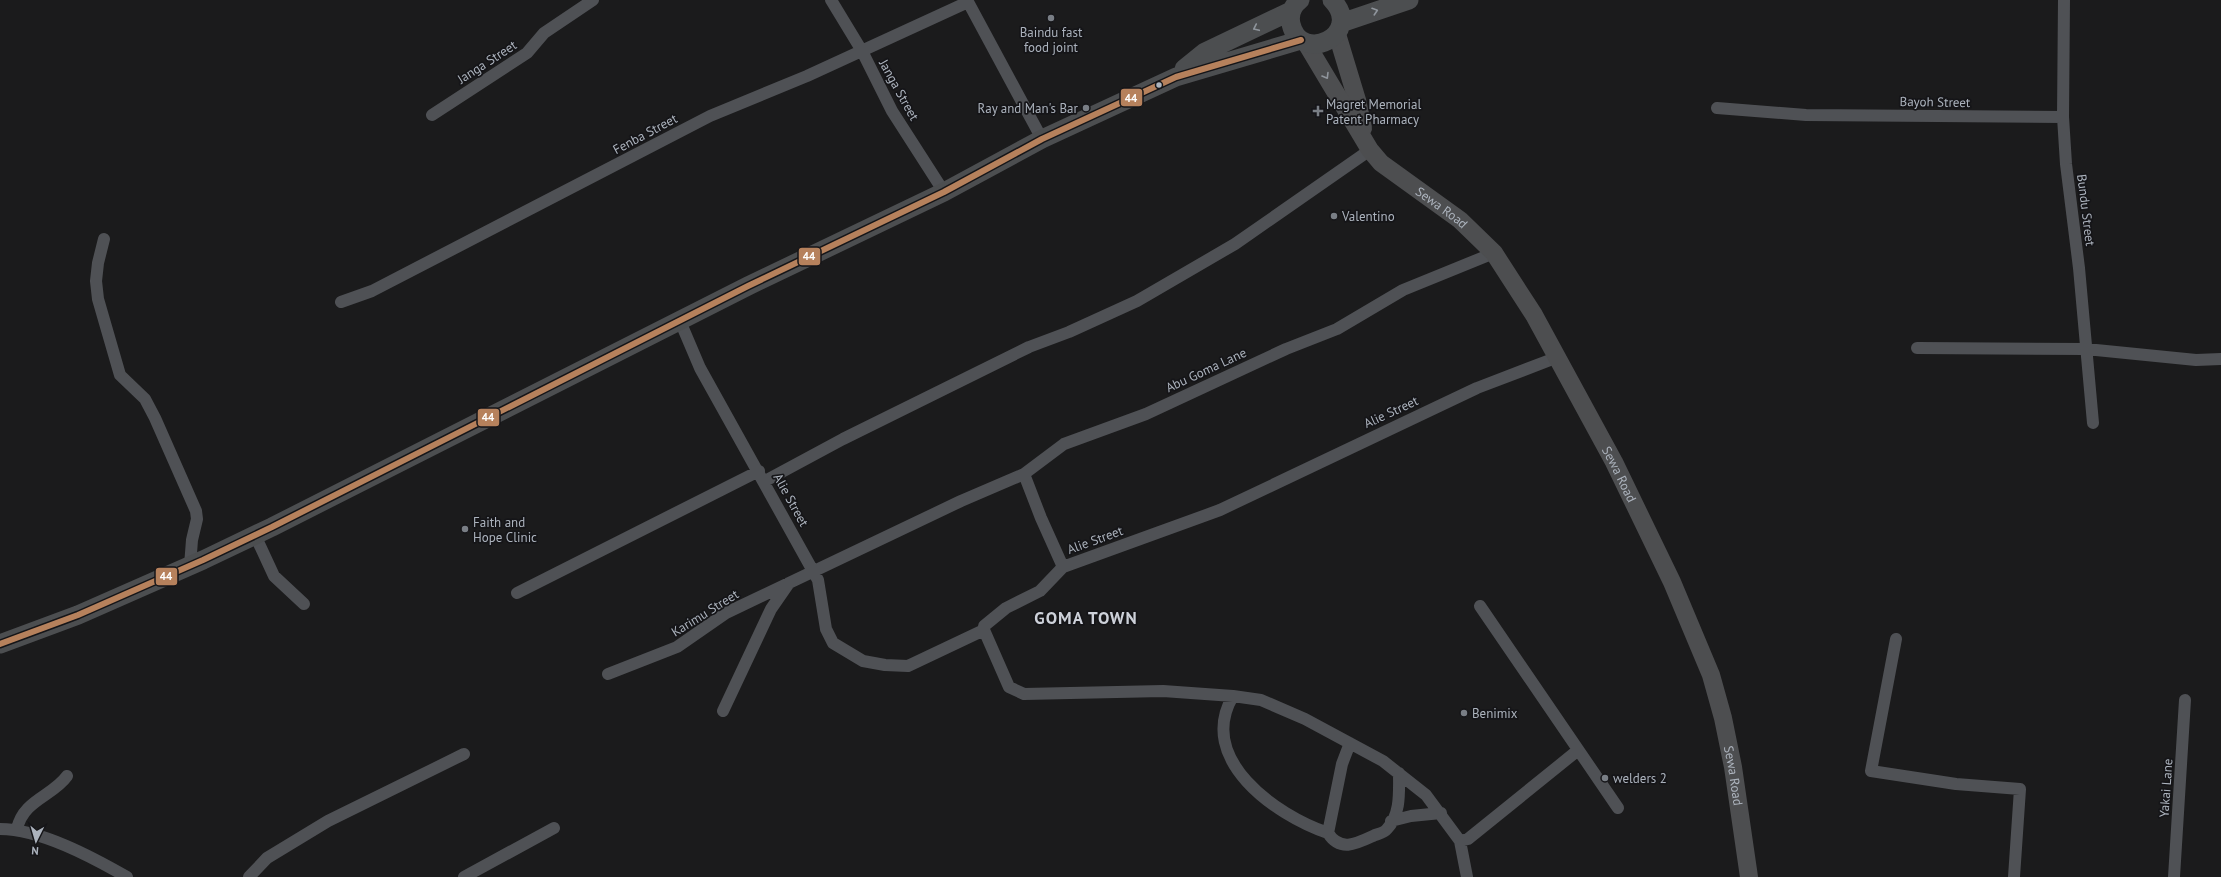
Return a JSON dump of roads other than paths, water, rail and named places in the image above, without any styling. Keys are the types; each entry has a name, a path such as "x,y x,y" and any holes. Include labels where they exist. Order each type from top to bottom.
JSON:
{"highway":[{"path":"1332,0 1339,8 1339,29"},
{"path":"0,644 78,615 190,566 256,535 822,249 944,192 1042,139 1176,76 1304,41 1324,43 1339,29 1409,0"},
{"path":"1295,4 1292,28 1304,41"},
{"path":"1176,76 1205,52 1295,4"}],"main road":[{"name":"Sewa Road","path":"1339,29 1368,146"},
{"name":"Sewa Road","path":"1304,41 1368,146 1381,163 1460,220 1494,253 1534,315 1614,462 1672,582 1711,675 1723,718 1733,767 1749,877"}],"street":[{"name":"Janga Street","path":"432,115 527,53 544,33 593,0"},
{"name":"Janga Street","path":"831,0 862,51 892,111 944,192"},
{"name":"Bundu Street","path":"2064,0 2063,117 2092,423"},
{"name":"Fenba Street","path":"341,302 372,291 710,116 862,51 968,1"},
{"path":"968,1 1042,139"},
{"name":"Bayoh Street","path":"1717,108 1806,114 2063,117"},
{"path":"517,593 843,439 1029,347 1069,332 1137,301 1235,244 1368,146"},
{"path":"104,239 97,275 98,300 120,376 145,399 155,418 196,511 198,519 192,540 190,566"},
{"name":"Abu Goma Lane","path":"814,570 954,504 1024,474 1064,444 1146,414 1286,349 1337,329 1403,290 1494,253"},
{"name":"Alie Street","path":"680,322 700,368 814,570 818,580 826,629 834,643 863,661 885,665 908,666 984,630 984,626 1006,608 1040,591 1063,567 1220,510 1477,388 1558,358"},
{"path":"1917,348 2086,349 2196,360 2221,359"},
{"path":"1024,474 1040,518 1063,567"},
{"path":"256,535 274,576 304,604"},
{"name":"Karimu Street","path":"608,674 677,647 726,613 814,570"},
{"path":"723,711 771,609 791,581"},
{"path":"1480,606 1618,808"},
{"path":"984,630 1009,687 1024,694 1163,691 1233,696 1261,700 1305,719 1383,761 1426,795 1441,813 1460,841 1467,877"},
{"path":"1896,639 1871,771 1956,784 2020,789 2014,877"},
{"path":"1233,696 1225,709 1222,731 1227,750 1246,782 1260,795 1292,818 1328,833 1333,841 1342,845 1358,844 1387,830 1399,804 1399,773"},
{"name":"Yakai Lane","path":"2174,877 2185,700"},
{"path":"1328,833 1342,764 1350,743"},
{"path":"1460,841 1468,839 1577,750"},
{"path":"249,877 267,858 328,821 464,754"},
{"path":"17,829 18,822 36,799 60,785 67,776"},
{"path":"1391,821 1411,816 1441,813"},
{"path":"464,877 554,828"},
{"path":"0,829 17,829 89,855 127,877"}],"place":[{"name":"Baindu fast food joint","path":"1051,18"},
{"name":"Ray and Man's Bar","path":"1086,108"},
{"name":"Magret Memorial Patent Pharmacy","path":"1318,111"},
{"name":"Valentino","path":"1334,216"},
{"name":"Faith and Hope Clinic","path":"465,529"},
{"name":"Benimix","path":"1464,713"},
{"name":"welders 2","path":"1605,778"}],"district":[{"name":"GOMA TOWN","path":"1086,618"}]}
